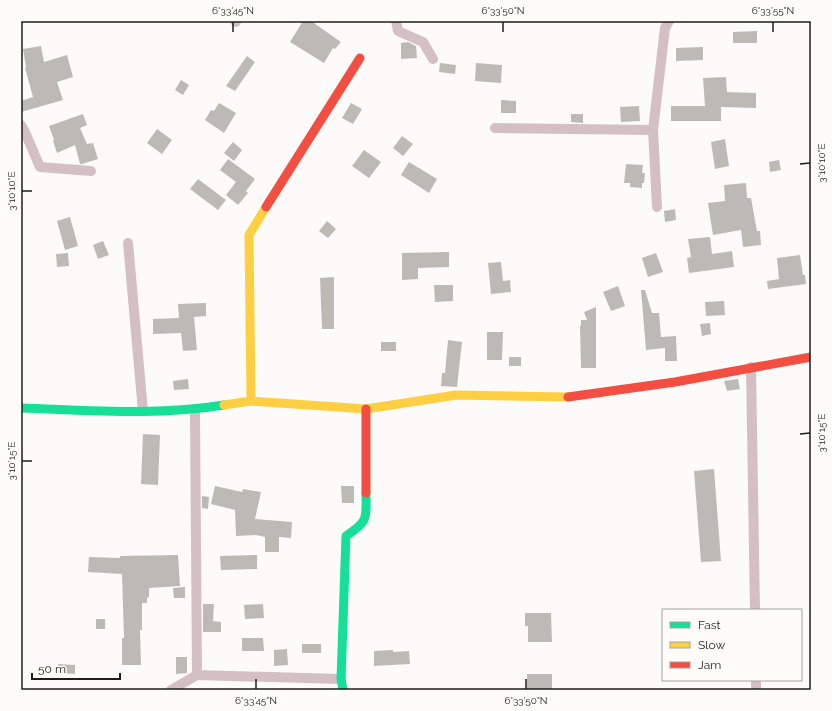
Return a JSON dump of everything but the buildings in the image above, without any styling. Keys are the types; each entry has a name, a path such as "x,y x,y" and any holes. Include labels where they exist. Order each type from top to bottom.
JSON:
{"street":[{"path":"396,21 398,31 423,42 433,59"},
{"path":"657,207 653,130 665,28 669,21"},
{"path":"251,401 249,235 360,58"},
{"path":"21,126 40,167 91,171"},
{"path":"495,128 653,130"},
{"path":"128,243 142,411"},
{"path":"21,408 142,411 195,410 251,401 366,409 456,395 564,398 675,382 811,357"},
{"path":"751,367 755,609"},
{"path":"343,690 341,679 346,536 357,529 366,518 366,409"},
{"path":"195,410 197,675"},
{"path":"171,690 197,675 341,679"}],"traffic: fast":[{"path":"21,408 97,411 148,411 224,405"},
{"path":"343,690 341,679 346,536 359,526 365,518 366,493"}],"traffic: slow":[{"path":"251,401 249,235 266,207"},
{"path":"224,405 251,401 366,409 456,395 568,397"}],"traffic: jam":[{"path":"266,207 360,58"},
{"path":"568,397 675,382 811,357"},
{"path":"366,409 366,493"}]}
